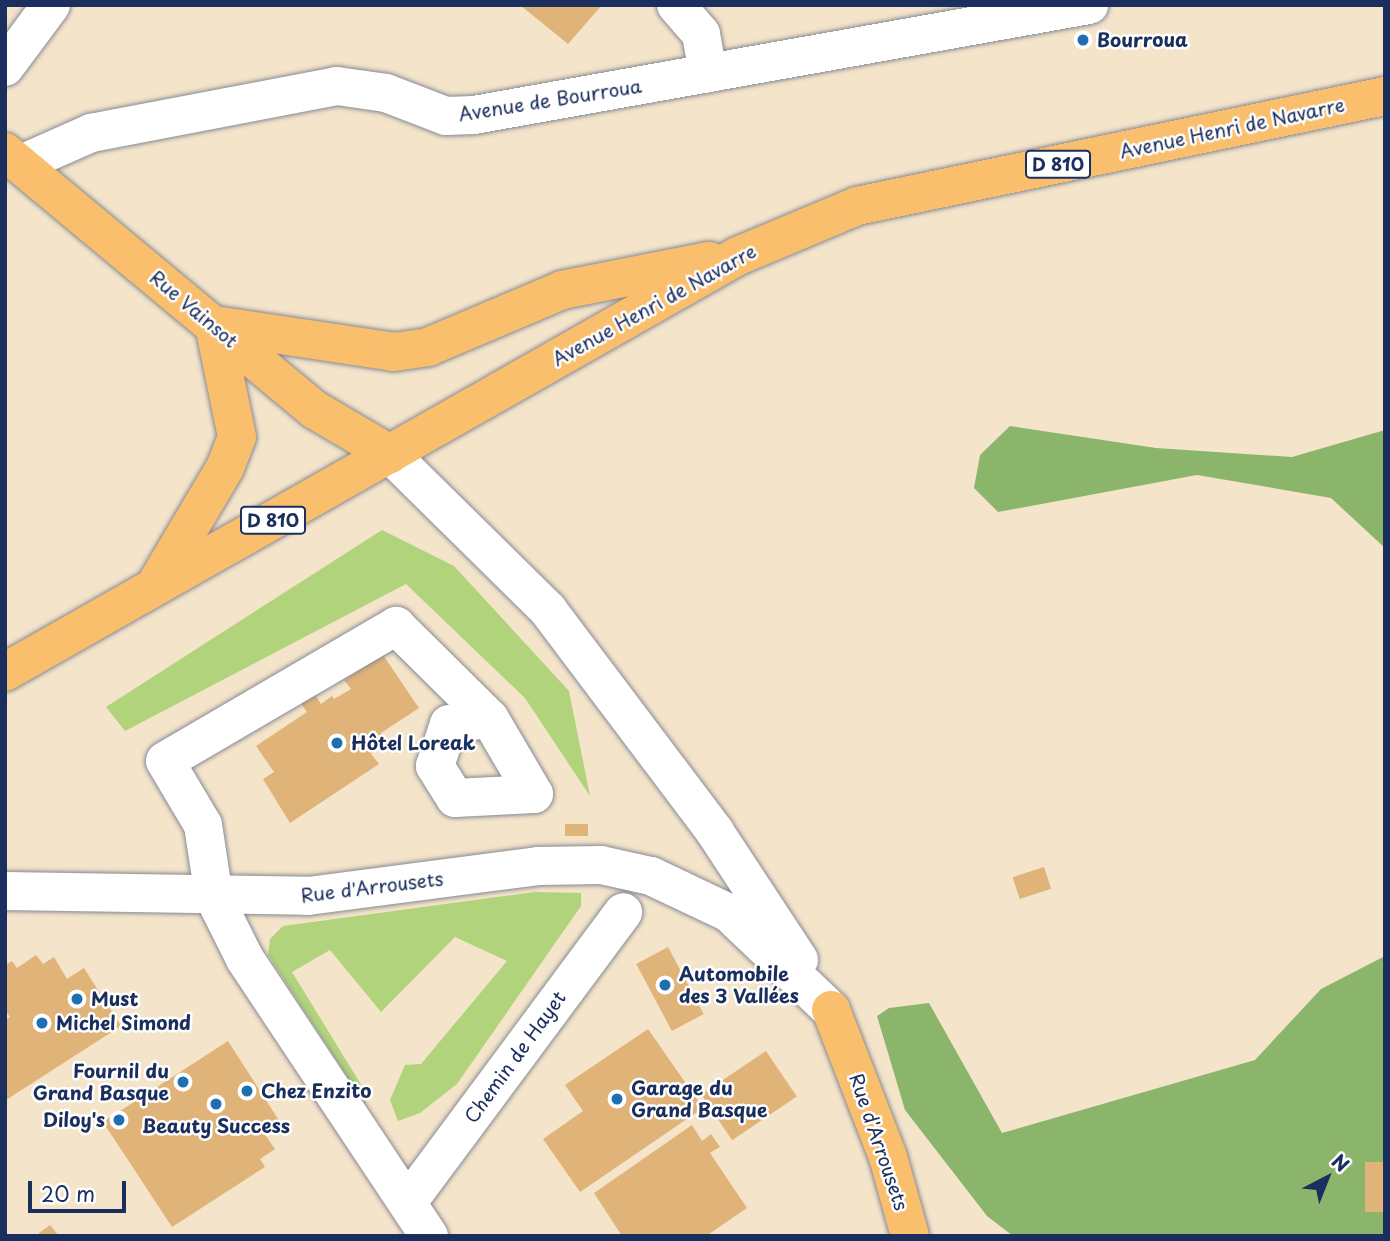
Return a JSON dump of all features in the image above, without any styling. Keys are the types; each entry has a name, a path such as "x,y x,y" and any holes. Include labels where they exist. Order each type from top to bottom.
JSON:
{"main road":[{"name":"Avenue Henri de Navarre","path":"390,454 738,256 857,206 1385,96"},
{"name":"Rue Vainsot","path":"13,158 315,410 390,454"},
{"path":"155,586 225,468 237,437 214,325 394,352 428,346 562,290 738,256"},
{"name":"D 810","path":"5,673 390,454"},
{"name":"Rue d'Arrousets","path":"831,1010 888,1157 910,1236"}],"street":[{"path":"5,67 51,5"},
{"path":"676,5 699,19 708,73"},
{"name":"Avenue de Bourroua","path":"13,158 91,133 337,86 386,93 446,116 474,115 1089,5"},
{"name":"Rue d'Arrousets","path":"390,454 548,610 750,882 831,1010"},
{"path":"429,1236 245,959 215,897 203,825 165,761 396,626 490,719"},
{"name":"Rue d'Arrousets","path":"5,891 215,897 308,896 538,866 601,865 651,876 729,913 831,1010"},
{"path":"729,913 750,882"},
{"name":"Chemin de Hayet","path":"408,1202 622,912"}],"green space":[{"path":"1010,426 1156,448 1292,457 1385,430 1385,548 1331,498 1197,475 998,512 974,488 980,455"},
{"path":"382,530 454,566 569,691 590,796 525,698 406,584 125,731 106,707"},
{"path":"535,892 581,893 581,906 457,1084 420,1113 398,1121 390,1100 405,1065 421,1064 507,961 455,937 381,1012 330,950 292,972 368,1096 365,1104 268,955 270,939 283,926"},
{"path":"1385,956 1385,1236 1013,1236 987,1216 905,1110 877,1016 889,1008 929,1003 1002,1133 1255,1060 1321,989"}],"building":[{"path":"520,5 602,5 568,44"},
{"path":"383,655 419,708 381,733 387,743 371,754 379,764 290,823 263,779 274,772 256,746 307,712 297,698 311,689 321,704 332,696 334,699 351,689 344,680"},
{"path":"565,824 588,824 588,836 565,836"},
{"path":"1044,867 1051,889 1020,899 1013,877"},
{"path":"668,947 704,1014 672,1031 636,964"},
{"path":"36,955 43,964 54,957 67,979 84,968 121,1026 6,1100 5,1020 10,1017 5,1010 5,965 12,961 17,968"},
{"path":"648,1029 703,1108 580,1192 543,1139 583,1111 565,1085"},
{"path":"228,1041 280,1122 264,1133 275,1149 260,1159 265,1167 172,1227 103,1122"},
{"path":"766,1051 797,1097 732,1140 701,1095"},
{"path":"692,1125 702,1141 711,1134 720,1147 710,1153 747,1208 706,1236 622,1236 594,1193"},
{"path":"1365,1162 1385,1162 1385,1212 1365,1212"},
{"path":"50,1225 59,1236 40,1236 39,1233"}],"place":[{"name":"Bourroua","path":"1083,40"},
{"name":"Hôtel Loreak","path":"337,743"},
{"name":"Automobile des 3 Vallées","path":"665,985"},
{"name":"Must","path":"77,999"},
{"name":"Michel Simond","path":"42,1023"},
{"name":"Fournil du Grand Basque","path":"183,1082"},
{"name":"Chez Enzito","path":"247,1091"},
{"name":"Garage du Grand Basque","path":"617,1099"},
{"name":"Beauty Success","path":"216,1104"},
{"name":"Diloy's","path":"119,1120"}]}
